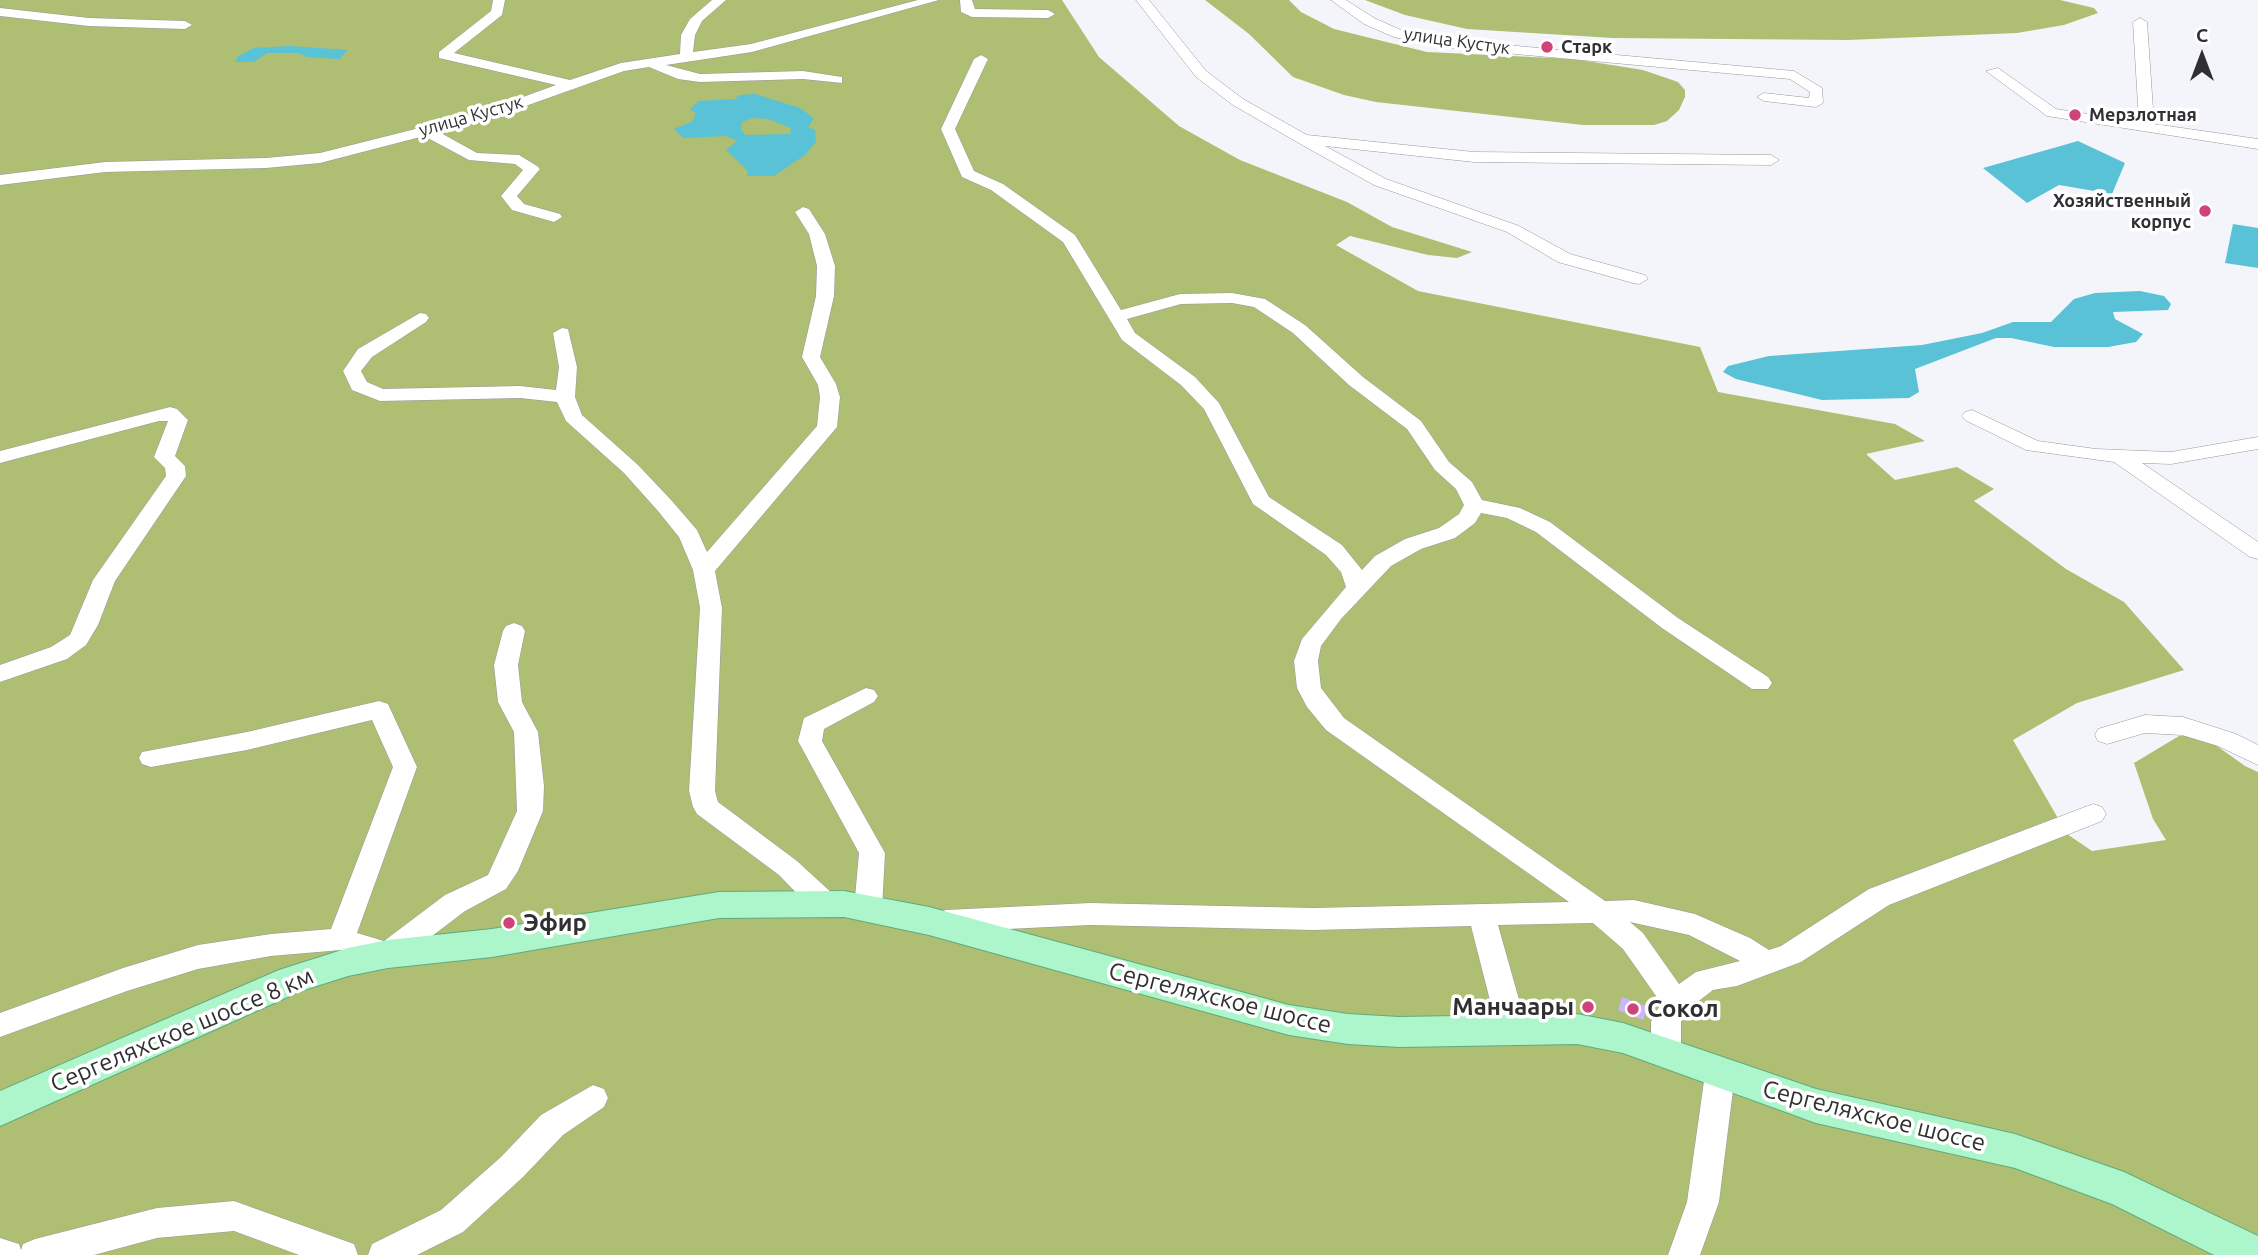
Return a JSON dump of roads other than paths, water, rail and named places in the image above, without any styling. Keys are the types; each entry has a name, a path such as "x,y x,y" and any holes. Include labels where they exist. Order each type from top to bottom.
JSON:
{"main road":[{"name":"Сергеляхское шоссе","path":"492,943 719,905 824,903 929,921 1289,1020 1348,1029 1399,1032 1577,1029 1623,1038 1816,1106 2015,1150 2124,1190 2255,1255"},
{"name":"Сергеляхское шоссе 8 км","path":"0,1109 291,980 388,954 492,943"}],"street":[{"path":"499,0 497,12 444,55 568,84"},
{"path":"686,59 688,35 697,19 720,0"},
{"name":"улица Кустук","path":"0,180 105,167 266,163 320,158 505,110 568,84 621,67 686,59 782,41 933,0"},
{"path":"966,0 966,9 972,13 1048,14"},
{"path":"1142,0 1201,74 1238,102 1303,139 1380,182 1513,229 1564,258 1639,279"},
{"name":"улица Кустук","path":"1338,0 1369,21 1399,34 1439,43 1794,75 1817,91 1816,103 1764,97"},
{"path":"0,12 89,22 185,25"},
{"path":"2140,22 2147,129"},
{"path":"981,59 948,129 968,174 997,187 1069,239 1128,336 1188,381 1212,407 1260,500 1270,510 1334,550 1351,570 1357,586"},
{"path":"652,64 683,76 700,78 803,75 837,80"},
{"path":"1993,71 2052,113 2258,144"},
{"path":"424,130 474,157 519,160 532,169 509,195 518,207 554,217"},
{"path":"1303,139 1474,157 1771,160"},
{"path":"704,570 827,427 830,397 811,357 825,296 826,265 817,234 803,212"},
{"path":"1115,317 1157,303 1196,298 1241,299 1271,309 1414,425 1433,456 1465,486 1474,505 1468,519 1459,526 1395,553 1357,586 1310,645 1306,661 1307,678 1315,701 1335,724 1352,738 1600,910 1633,941 1676,1002"},
{"path":"420,318 365,352 352,371 359,386 380,395 520,392 565,397"},
{"path":"562,333 568,367 565,397 573,417 631,469 690,535 704,570 711,608 702,791 706,807 788,867 824,903"},
{"path":"0,457 158,415 170,414 178,420 164,457 175,466 176,476 104,580 87,625 78,640 60,653 0,674"},
{"path":"1972,416 2034,446 2120,457 2186,457 2258,443"},
{"path":"2120,457 2258,552"},
{"path":"1474,505 1513,513 1543,527 1670,623 1760,683"},
{"path":"0,1025 123,980 198,957 271,945 341,939 388,954 455,903 497,882 505,871 530,811 531,786 526,732 510,702 506,665 514,631"},
{"path":"866,696 813,724 810,741 872,853 868,909"},
{"path":"151,758 247,741 379,710 405,767 341,939"},
{"path":"2107,735 2145,724 2183,726 2227,740 2258,755"},
{"path":"1665,1052 1667,1022 1676,1002 1706,980 1767,964 1808,945 1879,897 2093,814"},
{"path":"929,921 1090,914 1313,919 1634,911 1695,925 1740,946 1767,964"},
{"path":"1482,915 1512,1028"},
{"path":"1684,1255 1703,1202 1720,1074"},
{"path":"384,1255 452,1221 512,1167 552,1125 593,1098"},
{"path":"35,1255 157,1223 234,1216 342,1255"},
{"path":"0,1254 7,1255"}],"water":[{"path":"291,46 347,50 340,59 306,57 299,53 267,53 254,62 235,62 238,56 254,48"},
{"path":"755,94 800,108 814,118 808,127 815,130 816,142 805,155 774,176 747,176 748,171 726,150 737,141 726,136 683,138 674,129 693,121 696,113 690,110 698,101 735,99 739,95","holes":["753,118 768,119 791,128 790,134 746,135 741,130 742,122"]},
{"path":"2078,141 2125,163 2112,194 2059,185 2027,203 1983,168"},
{"path":"2233,224 2258,228 2258,268 2225,263"},
{"path":"2140,291 2164,296 2171,304 2168,310 2113,312 2115,319 2143,334 2136,342 2108,347 2054,347 2011,338 1996,338 1915,369 1919,392 1909,398 1822,400 1736,379 1723,372 1728,366 1769,356 1922,345 1982,333 2013,322 2051,322 2074,299 2095,293"}],"place":[{"name":"Старк","path":"1547,47"},
{"name":"Мерзлотная","path":"2075,115"},
{"name":"Хозяйственный корпус","path":"2205,211"},
{"name":"Эфир","path":"509,923"},
{"name":"Манчаары","path":"1588,1007"},
{"name":"Сокол","path":"1633,1009"}]}
